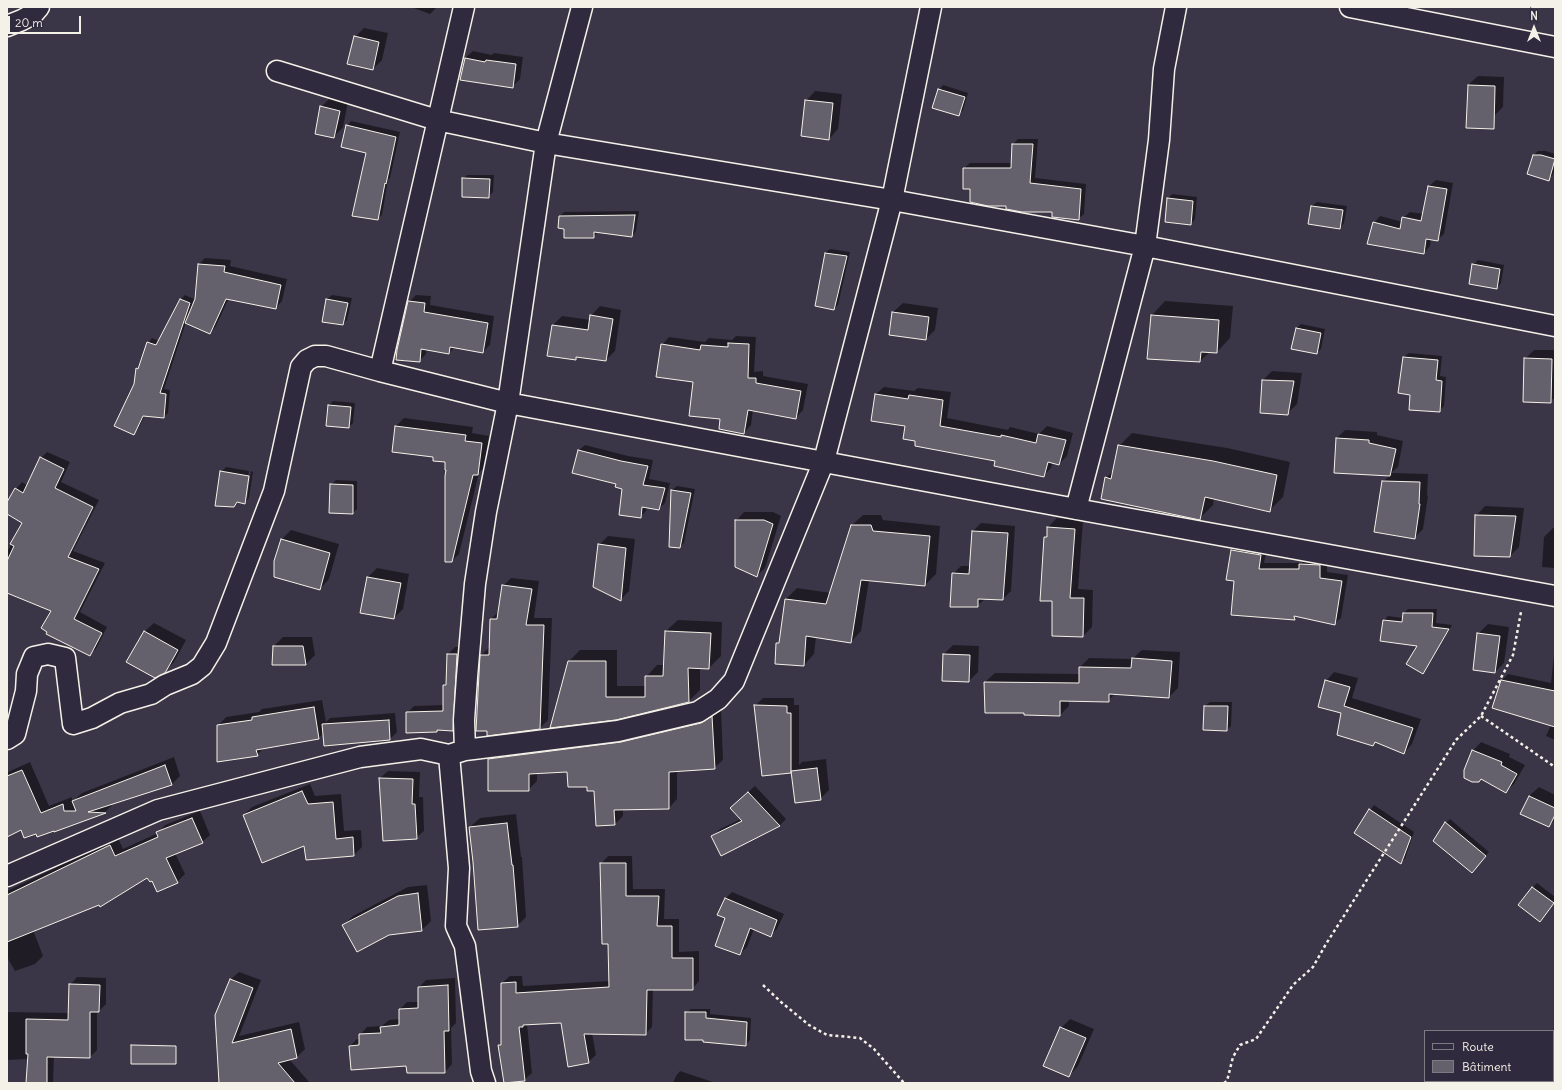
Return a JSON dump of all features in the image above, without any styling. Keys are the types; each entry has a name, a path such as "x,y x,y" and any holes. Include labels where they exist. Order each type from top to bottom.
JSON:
{"street":[{"path":"7,26 33,14 40,7"},
{"path":"380,371 464,7"},
{"path":"485,1083 481,1071 464,946 456,926 458,868 457,752 464,720 466,677 475,584 486,512 508,403 546,143 582,7"},
{"path":"7,876 158,810 360,757 421,749 457,752 618,731 698,712 718,699 734,681 824,462 892,200 931,7"},
{"path":"1076,509 1145,246 1159,140 1164,69 1176,7"},
{"path":"1350,7 1555,46"},
{"path":"277,71 437,120 546,143 892,200 1145,246 1555,326"},
{"path":"7,739 15,734 26,691 27,674 34,657 48,654 65,658 73,724 92,718 120,703 151,694 165,685 192,674 202,666 216,643 274,491 301,367 308,360 316,356 326,356 508,403 1076,509 1555,596"}],"path":[{"path":"1224,1083 1226,1081 1233,1057 1240,1045 1256,1039 1293,985 1313,967 1326,944 1456,740 1481,716 1513,655 1521,612 1528,591"},
{"path":"1481,716 1555,767"},
{"path":"763,985 781,1002 826,1035 860,1038 874,1049 904,1083"}],"building":[{"path":"354,36 379,42 373,70 347,64"},
{"path":"465,58 485,62 486,60 516,64 513,88 460,80"},
{"path":"1468,85 1495,86 1494,129 1466,128"},
{"path":"938,89 965,97 959,116 932,108"},
{"path":"805,100 833,103 829,140 801,136"},
{"path":"320,106 340,111 334,138 315,134"},
{"path":"346,125 396,137 378,220 352,216 366,153 341,147"},
{"path":"1012,144 1033,144 1030,183 1081,189 1079,220 1052,217 1052,212 1022,212 1006,209 1006,206 988,206 970,202 970,189 963,189 963,168 1011,168"},
{"path":"1533,155 1541,155 1555,159 1549,181 1527,174"},
{"path":"462,178 490,179 489,198 462,197"},
{"path":"1428,186 1447,189 1438,241 1426,239 1424,254 1367,244 1373,222 1400,229 1402,217 1421,221"},
{"path":"1167,198 1193,201 1191,225 1165,222"},
{"path":"1311,206 1343,210 1340,229 1308,224"},
{"path":"635,215 632,237 594,232 594,238 564,238 564,229 558,228 559,216"},
{"path":"825,253 847,256 834,310 815,306"},
{"path":"198,264 225,266 224,272 281,285 276,309 226,299 210,334 185,323 195,299"},
{"path":"1472,264 1500,269 1497,289 1469,284"},
{"path":"180,299 190,303 160,393 166,394 164,418 143,416 134,435 114,426 134,384 136,368 138,369 147,342 156,345"},
{"path":"326,299 348,303 343,325 322,322"},
{"path":"408,301 425,303 424,312 488,323 483,353 450,347 449,354 421,349 420,362 396,360"},
{"path":"892,312 929,317 926,340 889,335"},
{"path":"590,315 613,319 606,361 576,357 576,360 547,356 552,325 588,330"},
{"path":"1151,315 1219,320 1217,353 1201,352 1200,362 1147,359"},
{"path":"1296,328 1321,333 1317,354 1291,349"},
{"path":"728,343 749,344 748,378 756,378 756,383 801,391 796,419 748,410 744,434 719,429 720,419 689,416 693,382 656,377 661,344 700,350 701,345 728,347"},
{"path":"1403,357 1438,360 1436,380 1442,381 1440,412 1409,410 1410,395 1398,393"},
{"path":"1524,358 1552,359 1551,403 1523,402"},
{"path":"1262,380 1294,381 1288,415 1260,413"},
{"path":"875,394 908,399 909,395 943,400 940,426 1001,437 1001,435 1036,443 1038,434 1066,440 1059,465 1048,462 1044,477 994,466 995,461 915,446 915,441 903,439 905,426 871,421"},
{"path":"328,405 351,407 349,428 326,426"},
{"path":"395,426 466,435 465,441 482,443 478,475 473,475 452,562 445,562 445,462 433,461 433,457 392,452"},
{"path":"1336,438 1369,440 1369,443 1396,449 1390,476 1334,473"},
{"path":"1118,445 1213,461 1277,475 1270,512 1205,497 1200,520 1101,499 1105,477 1111,479"},
{"path":"578,450 648,466 643,485 665,488 659,510 642,507 641,518 619,515 622,489 615,487 616,484 572,473"},
{"path":"40,457 64,469 55,488 93,507 68,557 99,569 74,619 102,633 90,656 46,634 47,632 41,628 51,611 7,593 7,561 14,546 10,544 22,523 7,514 7,502 15,488 23,493"},
{"path":"220,471 249,476 245,504 237,502 234,507 215,506"},
{"path":"1382,481 1420,482 1420,504 1415,539 1374,532"},
{"path":"330,484 353,485 353,514 329,513"},
{"path":"671,490 691,493 680,548 669,547"},
{"path":"1475,515 1516,516 1510,557 1474,556"},
{"path":"735,520 764,520 773,524 757,577 735,567"},
{"path":"851,525 871,525 873,531 930,536 925,586 861,580 851,643 806,636 804,666 775,664 776,643 779,643 785,599 826,604"},
{"path":"1047,527 1075,529 1070,598 1084,598 1083,637 1052,636 1052,601 1040,601 1044,537 1047,537"},
{"path":"972,531 1008,533 1003,600 978,599 978,607 950,607 952,573 969,574"},
{"path":"281,539 330,553 320,590 274,577 274,561"},
{"path":"598,544 626,548 621,601 593,587"},
{"path":"1231,550 1261,555 1259,569 1299,569 1299,564 1320,565 1320,578 1342,581 1335,625 1294,616 1295,620 1231,615 1234,581 1226,580"},
{"path":"367,577 401,583 394,619 360,613"},
{"path":"502,585 532,589 526,625 544,625 540,729 487,736 487,731 476,731 480,655 489,655 490,619 497,619"},
{"path":"1403,613 1433,613 1432,627 1449,629 1423,674 1406,664 1417,646 1380,641 1383,620 1402,622"},
{"path":"144,631 178,650 165,673 155,678 126,662"},
{"path":"665,631 711,633 709,669 688,668 689,702 616,720 550,728 568,661 606,661 606,697 645,697 645,676 663,676"},
{"path":"1477,633 1500,636 1495,673 1473,670"},
{"path":"273,646 303,646 306,665 272,665"},
{"path":"447,654 457,654 453,731 437,730 437,732 406,733 406,712 443,711 443,685 446,685"},
{"path":"943,654 970,655 969,682 942,681"},
{"path":"1132,658 1172,661 1169,698 1109,694 1109,702 1060,701 1060,716 1024,715 1024,713 985,713 984,682 1079,683 1079,667 1131,668"},
{"path":"1325,680 1350,687 1344,706 1413,728 1404,754 1375,742 1373,746 1337,735 1341,713 1318,707"},
{"path":"1501,680 1555,691 1555,727 1492,708"},
{"path":"754,705 787,706 787,713 791,713 791,773 762,776"},
{"path":"1204,706 1228,706 1227,731 1203,730"},
{"path":"314,707 319,739 256,750 258,756 217,762 217,725 252,720 252,717"},
{"path":"712,716 715,769 669,772 669,809 614,810 615,825 596,826 594,791 587,791 587,787 568,787 567,772 529,774 529,791 488,791 488,759 621,742 701,723"},
{"path":"389,720 390,740 324,746 322,724"},
{"path":"1472,750 1502,762 1501,765 1517,774 1506,793 1481,779 1479,782 1472,782 1464,778 1464,770"},
{"path":"165,765 172,785 88,812 106,813 54,832 37,837 36,834 24,838 21,830 7,837 7,776 22,770 41,813 63,804 64,811 76,811 72,801"},
{"path":"817,768 821,800 795,803 791,771"},
{"path":"379,778 413,779 412,804 415,804 417,839 383,841"},
{"path":"302,791 308,804 333,802 336,839 353,837 354,856 306,860 304,846 262,863 243,815"},
{"path":"748,792 780,826 721,856 711,836 742,821 730,808"},
{"path":"1529,796 1555,808 1555,815 1549,827 1520,814"},
{"path":"1369,809 1411,837 1401,864 1354,833"},
{"path":"192,818 203,843 166,858 178,883 157,892 152,881 150,882 147,878 100,907 99,905 7,942 7,895 110,845 115,856 158,837 156,832"},
{"path":"1445,822 1486,856 1472,873 1433,841"},
{"path":"507,823 513,865 518,927 478,930 469,827"},
{"path":"600,863 626,863 626,896 659,896 657,926 672,926 672,958 693,958 693,990 647,990 646,1035 584,1034 589,1063 568,1067 561,1023 523,1025 523,1027 519,1027 525,1081 504,1083 498,1045 501,1045 501,983 516,982 516,993 609,987 608,944 602,944"},
{"path":"1532,887 1554,903 1540,922 1518,905"},
{"path":"418,893 422,931 389,935 357,952 342,925 398,896"},
{"path":"725,898 777,920 771,937 750,928 740,955 715,946 725,918 717,915"},
{"path":"230,979 253,988 232,1043 291,1029 297,1058 278,1063 295,1083 219,1083 215,1015"},
{"path":"69,984 100,985 99,1012 90,1012 90,1058 47,1057 47,1083 26,1083 28,1054 26,1054 26,1019 68,1020"},
{"path":"448,985 449,1031 444,1031 445,1073 407,1073 406,1066 351,1070 349,1046 359,1045 359,1034 381,1033 380,1027 399,1025 399,1009 418,1008 418,987"},
{"path":"685,1012 706,1012 706,1018 747,1022 746,1046 703,1042 703,1040 685,1040"},
{"path":"1060,1027 1086,1038 1069,1077 1043,1066"},
{"path":"131,1045 176,1046 176,1064 131,1064"}]}
